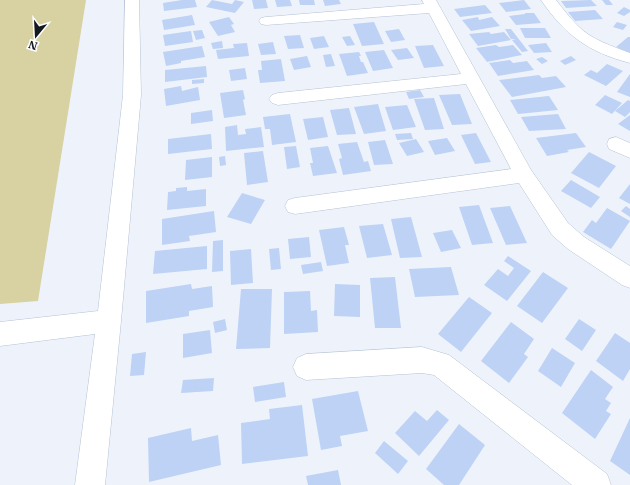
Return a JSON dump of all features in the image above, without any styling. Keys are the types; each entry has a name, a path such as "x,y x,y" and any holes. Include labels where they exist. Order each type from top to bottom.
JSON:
{"street":[{"path":"90,485 109,321 132,95 132,0"},
{"path":"548,0 570,26 582,37 597,45 630,58"},
{"path":"266,21 431,4 524,175 560,229 576,243 630,278"},
{"path":"278,100 471,78"},
{"path":"295,206 524,175"},
{"path":"0,334 109,321"},
{"path":"306,367 422,360 440,364 596,485"}],"shaded area":[{"path":"0,0 86,0 38,301 0,304"}],"building":[{"path":"182,0 195,0 197,7 164,11 163,3"},
{"path":"212,0 232,4 235,0 244,2 235,13 206,7"},
{"path":"252,0 266,0 268,8 254,9"},
{"path":"275,0 290,0 292,6 277,7"},
{"path":"299,0 314,0 315,5 300,5"},
{"path":"323,0 339,0 341,4 325,6"},
{"path":"524,0 531,9 506,12 499,3"},
{"path":"591,0 597,6 566,8 561,1"},
{"path":"602,0 609,0 613,5 606,5"},
{"path":"485,5 492,13 460,17 454,9"},
{"path":"624,7 630,10 630,12 624,16 617,13"},
{"path":"595,10 603,19 575,21 568,12"},
{"path":"534,13 541,23 516,25 509,16"},
{"path":"192,15 195,25 164,30 162,20"},
{"path":"229,17 234,24 231,25 235,32 218,36 209,22"},
{"path":"478,17 479,20 492,17 500,26 471,31 462,20"},
{"path":"374,22 384,44 362,46 353,24"},
{"path":"617,22 627,25 623,30 613,27"},
{"path":"520,28 545,28 551,38 525,38"},
{"path":"399,29 405,40 391,42 385,31"},
{"path":"505,29 511,29 528,51 522,52 512,40 516,39 511,39"},
{"path":"202,30 205,38 196,40 193,31"},
{"path":"191,31 193,42 165,46 163,35"},
{"path":"489,32 491,34 504,32 511,40 478,46 469,34"},
{"path":"300,35 304,48 288,49 284,36"},
{"path":"324,36 329,47 314,49 310,38"},
{"path":"350,36 355,45 347,46 342,37"},
{"path":"630,37 630,53 616,47"},
{"path":"222,41 223,48 213,49 211,43"},
{"path":"273,42 276,54 261,55 258,44"},
{"path":"247,43 249,56 218,59 216,50 234,48 233,44"},
{"path":"546,43 552,52 534,53 528,45"},
{"path":"433,45 444,66 424,68 415,46"},
{"path":"496,45 499,47 513,45 522,55 487,62 476,48"},
{"path":"202,46 205,57 181,61 181,63 166,66 163,52"},
{"path":"407,48 414,58 398,60 391,50"},
{"path":"384,50 393,68 373,71 365,52"},
{"path":"359,52 361,62 363,62 368,73 347,76 339,54"},
{"path":"331,54 335,66 326,67 323,55"},
{"path":"307,56 311,67 294,70 290,59"},
{"path":"571,56 576,60 565,65 560,61"},
{"path":"542,57 548,61 542,64 536,59"},
{"path":"281,59 285,81 260,83 258,70 262,70 261,61"},
{"path":"510,60 513,63 527,61 534,70 498,76 489,63"},
{"path":"607,64 623,71 606,86 584,75 591,70 597,73"},
{"path":"206,66 207,77 165,82 165,70"},
{"path":"245,68 247,79 231,81 229,70"},
{"path":"630,74 630,97 617,92"},
{"path":"539,75 542,78 556,76 566,87 512,97 499,80"},
{"path":"204,79 204,83 192,84 192,80"},
{"path":"181,86 182,91 198,87 200,100 166,106 164,89"},
{"path":"243,90 246,115 224,118 220,93"},
{"path":"420,90 424,97 409,99 406,92"},
{"path":"460,94 472,124 452,125 439,95"},
{"path":"605,95 622,103 612,114 595,105"},
{"path":"549,96 558,110 518,114 510,100"},
{"path":"434,98 444,129 425,130 414,99"},
{"path":"628,100 630,101 630,112 625,117 615,111"},
{"path":"378,104 386,131 364,134 354,107"},
{"path":"407,105 416,127 393,130 385,107"},
{"path":"349,108 356,134 337,135 330,110"},
{"path":"212,110 213,121 191,124 191,113"},
{"path":"290,114 296,142 272,145 270,129 265,129 263,117"},
{"path":"558,114 566,129 529,131 521,117"},
{"path":"630,115 630,131 618,124"},
{"path":"323,117 328,137 308,140 303,119"},
{"path":"237,125 238,135 246,134 245,129 261,127 264,147 226,151 225,127"},
{"path":"411,133 413,139 397,140 395,134"},
{"path":"476,133 491,162 475,164 461,135"},
{"path":"576,133 586,147 567,150 569,152 547,156 536,138"},
{"path":"211,134 212,149 168,154 168,139"},
{"path":"447,138 455,151 435,155 428,141"},
{"path":"416,139 424,152 407,156 399,143"},
{"path":"385,140 393,164 374,165 368,142"},
{"path":"357,142 364,162 368,161 371,171 343,175 339,159 342,158 338,144"},
{"path":"296,146 300,167 287,169 284,147"},
{"path":"328,146 337,173 313,176 310,163 313,163 310,148"},
{"path":"263,151 268,182 247,185 244,153"},
{"path":"589,152 616,166 599,188 571,173"},
{"path":"225,156 226,165 220,166 219,157"},
{"path":"212,157 212,177 185,180 186,160"},
{"path":"571,180 600,197 591,208 561,191"},
{"path":"630,184 630,204 619,198"},
{"path":"187,187 187,191 206,189 206,206 167,210 168,192 176,191 176,188"},
{"path":"242,193 265,200 251,224 227,217"},
{"path":"479,205 493,243 472,245 459,207"},
{"path":"510,206 527,243 506,245 490,208"},
{"path":"626,206 630,209 630,217 621,211"},
{"path":"607,208 630,221 611,249 583,232 592,220 596,223"},
{"path":"214,211 216,232 189,236 190,241 162,245 162,219"},
{"path":"411,217 422,257 400,258 391,219"},
{"path":"383,224 392,255 367,258 359,226"},
{"path":"344,227 349,245 345,245 349,263 327,266 319,230"},
{"path":"452,230 461,248 441,252 433,233"},
{"path":"309,237 311,257 290,259 288,239"},
{"path":"223,240 223,271 212,272 213,241"},
{"path":"207,246 207,269 153,274 155,251"},
{"path":"279,248 281,269 271,270 269,249"},
{"path":"251,249 253,283 231,285 230,251"},
{"path":"508,256 531,271 507,301 484,285 498,269 508,276 514,268 504,261"},
{"path":"321,262 323,271 303,274 301,265"},
{"path":"451,267 459,295 415,297 409,269"},
{"path":"543,272 568,288 542,323 517,306"},
{"path":"395,277 401,328 375,328 370,278"},
{"path":"191,284 192,289 212,286 213,307 189,311 189,316 146,323 146,291"},
{"path":"335,284 360,285 360,317 334,316"},
{"path":"241,289 272,289 270,348 236,349"},
{"path":"310,291 311,311 317,310 318,332 284,334 284,292"},
{"path":"469,297 492,313 461,352 438,334"},
{"path":"225,319 227,330 215,333 213,322"},
{"path":"579,319 596,330 582,351 565,339"},
{"path":"511,322 534,339 524,354 528,357 509,383 481,361"},
{"path":"210,330 212,353 183,358 183,334"},
{"path":"615,333 630,343 630,369 623,381 596,361"},
{"path":"552,348 575,363 561,387 538,371"},
{"path":"146,352 144,375 130,376 132,354"},
{"path":"591,370 613,387 605,399 611,403 606,411 611,414 595,439 562,413"},
{"path":"214,378 213,391 181,393 183,380"},
{"path":"284,382 286,397 255,402 253,387"},
{"path":"358,391 368,431 340,436 342,446 321,450 312,399"},
{"path":"302,405 308,456 242,464 241,423 270,419 269,409"},
{"path":"437,410 449,420 419,456 395,433 415,411 427,421"},
{"path":"630,418 630,475 610,461"},
{"path":"459,424 485,445 459,485 444,485 426,469"},
{"path":"191,428 192,441 218,435 221,465 149,482 148,438"},
{"path":"384,441 408,461 398,474 375,453"},
{"path":"338,470 341,485 308,485 306,476"}]}
